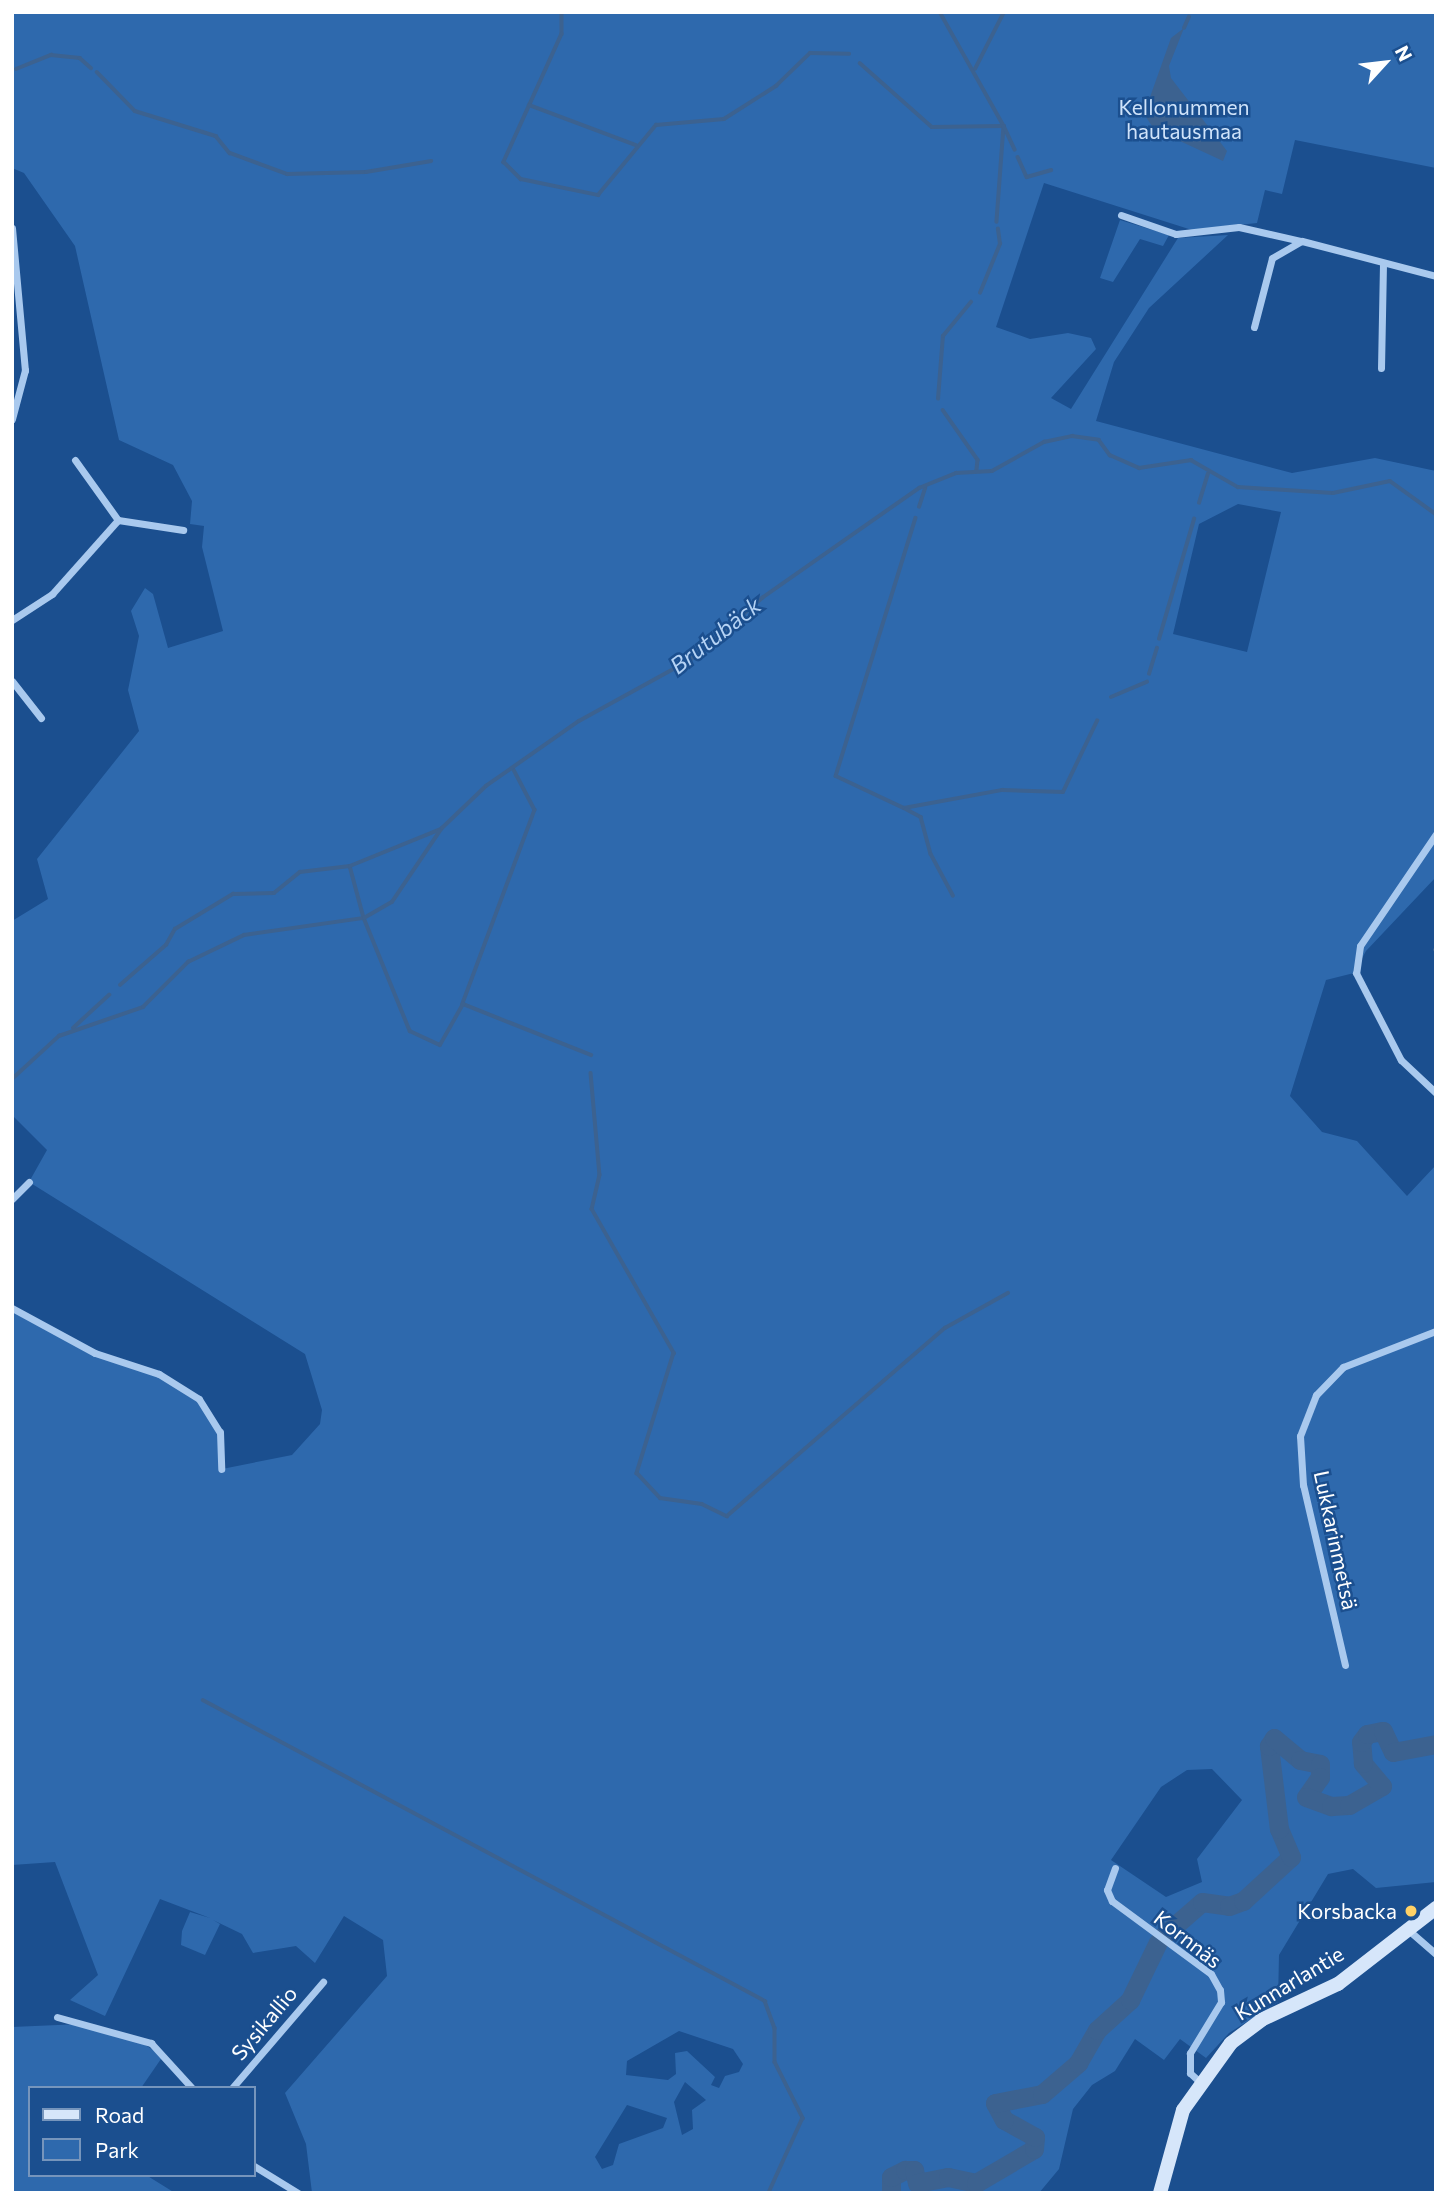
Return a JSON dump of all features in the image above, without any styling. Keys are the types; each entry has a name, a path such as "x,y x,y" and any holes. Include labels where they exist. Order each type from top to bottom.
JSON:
{"main road":[{"name":"Kunnarlantie","path":"1160,2193 1183,2110 1199,2081 1261,2020 1338,1984 1405,1928 1436,1908"}],"street":[{"path":"1121,215 1176,234 1239,227 1436,276"},
{"path":"12,228 25,370 12,419"},
{"path":"1254,327 1272,258 1302,241"},
{"path":"1381,368 1383,263"},
{"path":"75,460 118,520 183,530"},
{"path":"12,620 52,594 118,520"},
{"path":"12,681 41,718"},
{"path":"1436,834 1360,946 1356,973 1401,1060 1436,1093"},
{"path":"12,1199 29,1182"},
{"path":"12,1308 95,1353 159,1374 199,1399 220,1432 221,1469"},
{"name":"Lukkarinmetsä","path":"1345,1665 1303,1485 1300,1436 1316,1395 1343,1367 1436,1331"},
{"name":"Kornnäs","path":"1115,1868 1107,1890 1112,1901 1211,1974 1220,1990 1221,2002 1190,2053 1190,2073 1199,2081"},
{"path":"1405,1928 1436,1954"},
{"name":"Sysikallio","path":"234,2086 323,1982"},
{"path":"57,2017 151,2043 190,2086"},
{"path":"256,2167 298,2193"}],"green space":[{"name":"Kellonummen hautausmaa","path":"12,12 1436,12 1436,168 1295,140 1282,194 1265,190 1257,223 1192,230 1044,183 996,327 1030,339 1068,333 1091,338 1096,349 1051,398 1071,409 1178,238 1228,235 1149,308 1114,362 1096,421 1292,473 1375,458 1436,471 1436,877 1366,951 1354,973 1326,980 1290,1096 1322,1132 1357,1141 1407,1196 1436,1165 1436,1882 1376,1888 1353,1869 1328,1874 1279,1955 1278,2002 1229,2033 1206,2058 1180,2039 1164,2060 1135,2039 1115,2071 1092,2085 1073,2109 1059,2169 1039,2193 312,2193 306,2144 285,2093 387,1976 383,1940 344,1916 315,1963 296,1946 253,1953 242,1934 213,1920 220,1924 205,1955 181,1945 182,1931 190,1912 210,1918 160,1899 105,2016 70,2000 98,1975 55,1862 12,1865 12,1308 81,1346 146,1369 206,1405 216,1421 222,1469 292,1455 320,1424 322,1410 305,1354 29,1182 47,1150 12,1115 12,921 48,899 37,859 139,731 128,690 139,636 131,611 145,588 153,594 168,648 223,631 202,547 204,526 190,524 192,501 173,465 119,440 75,246 24,173 12,168","holes":["1238,504 1281,512 1247,652 1173,634 1199,524","1212,1769 1242,1800 1197,1859 1202,1882 1166,1897 1111,1860 1161,1787 1187,1770","679,2031 733,2049 743,2064 739,2072 725,2076 719,2088 711,2085 715,2077 687,2051 675,2053 676,2074 668,2080 626,2075 627,2061","685,2082 706,2100 692,2110 693,2129 682,2135 674,2102","627,2105 667,2118 663,2128 619,2144 613,2165 602,2169 595,2157"]},
{"path":"1120,220 1169,235 1163,246 1140,239 1113,282 1100,278"},
{"path":"81,2024 137,2040 163,2056 142,2086 28,2086 28,2177 149,2177 175,2193 12,2193 12,2027"}],"shaded area":[{"path":"1184,28 1169,66 1171,78 1227,151 1223,161 1154,129 1144,114 1171,38"}],"waterway":[{"path":"562,12 562,34 504,162 521,179 598,195 656,125 724,119 776,86 810,53 849,54"},
{"path":"940,12 1004,126 997,222"},
{"path":"975,69 1004,12"},
{"path":"1184,28 1189,17"},
{"path":"16,69 51,55 80,58 91,68"},
{"path":"860,63 932,127 1004,126 1015,150"},
{"path":"97,72 135,111 216,136 230,153 287,174 366,172 431,161"},
{"path":"529,105 636,145"},
{"path":"1018,157 1027,177 1051,170"},
{"path":"980,293 1000,244 998,229"},
{"path":"938,399 943,336 971,302"},
{"path":"943,410 978,460 977,470"},
{"name":"Brutubäck","path":"12,1079 59,1036 143,1007 188,962 244,935 364,918 392,902 442,828 486,786 579,721 690,660 762,598 919,488 956,473 992,471 1044,442 1072,436 1099,440 1110,455 1139,468 1191,460 1238,487 1333,493 1390,481 1436,514"},
{"path":"1199,503 1208,474"},
{"path":"919,507 925,488"},
{"path":"916,518 836,776 904,808 1002,790 1063,792 1097,721"},
{"path":"1159,639 1194,519"},
{"path":"1149,674 1157,648"},
{"path":"1111,697 1147,682"},
{"path":"513,768 535,810 463,1004 591,1055"},
{"path":"906,809 921,817 931,854 953,895"},
{"path":"120,985 166,945 175,929 233,894 274,893 300,872 350,866 441,829"},
{"path":"350,866 364,918 410,1031 440,1045 463,1004"},
{"path":"73,1028 109,995"},
{"path":"591,1073 600,1175 592,1209 674,1353 637,1473 660,1498 702,1504 727,1516 945,1328 1008,1293"},
{"path":"203,1700 765,2001 775,2028 775,2062 803,2118 769,2193"},
{"path":"1164,1935 1202,1902 1229,1906 1243,1901 1291,1857 1279,1829 1269,1746 1274,1738 1300,1760 1320,1764 1320,1777 1306,1797 1331,1806 1349,1805 1382,1786 1363,1763 1361,1742 1367,1734 1383,1731 1393,1752 1436,1744"},
{"path":"891,2193 891,2177 905,2170 914,2170 917,2183 948,2177 976,2183 1034,2149 1035,2137 1004,2120 995,2103 1042,2094 1078,2063 1097,2030 1130,2000 1158,1942"}],"place":[{"name":"Korsbacka","path":"1411,1911"}]}
